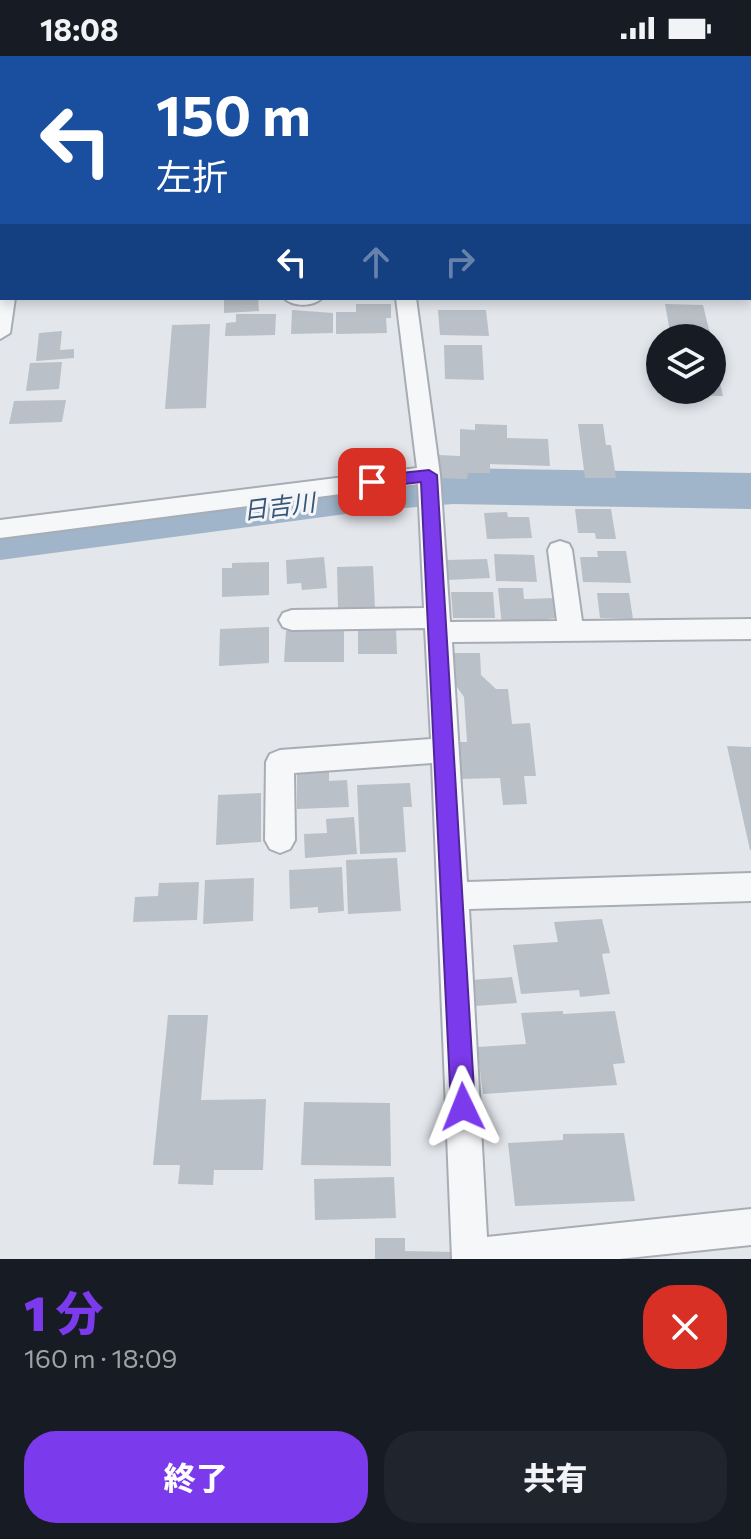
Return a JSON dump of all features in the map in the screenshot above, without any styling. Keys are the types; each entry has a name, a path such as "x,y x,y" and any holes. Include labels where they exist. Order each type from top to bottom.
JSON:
{"street":[{"path":"0,333 5,300"},
{"path":"406,300 429,475 470,1258 751,1227"},
{"path":"0,529 429,475"},
{"path":"560,550 571,631"},
{"path":"292,620 571,631 751,629"},
{"path":"280,840 280,762 445,750"},
{"path":"453,896 751,887"}],"building":[{"path":"224,300 258,300 259,311 224,313"},
{"path":"356,304 391,304 391,318 386,318 387,333 336,334 336,312 356,312"},
{"path":"665,304 703,305 708,324 669,324"},
{"path":"292,310 333,313 333,333 291,334"},
{"path":"438,310 486,310 489,336 440,335"},
{"path":"236,314 276,314 275,335 225,336 226,323 236,322"},
{"path":"210,324 206,408 165,409 172,325"},
{"path":"62,331 60,350 74,349 74,358 36,361 39,333"},
{"path":"444,345 482,345 484,380 445,379"},
{"path":"62,362 59,389 26,391 30,363"},
{"path":"66,400 62,422 9,424 14,401"},
{"path":"475,424 507,425 507,438 548,439 550,466 490,464 490,473 468,473 467,479 437,478 438,455 460,456 460,429 475,430"},
{"path":"578,424 603,424 606,445 611,445 616,478 585,478"},
{"path":"575,509 611,509 616,539 596,539 595,533 578,533"},
{"path":"507,512 508,517 529,517 532,538 487,539 484,513"},
{"path":"597,551 626,551 631,583 583,582 580,557 598,557"},
{"path":"494,554 534,555 537,582 496,581"},
{"path":"324,557 327,588 302,590 301,583 287,584 286,560"},
{"path":"487,559 490,578 448,580 446,560"},
{"path":"269,562 269,595 222,597 222,568 232,568 232,563"},
{"path":"373,566 375,608 338,609 337,567"},
{"path":"498,588 523,588 524,599 556,598 559,618 548,619 549,625 502,626"},
{"path":"451,592 493,592 495,618 453,618"},
{"path":"597,593 629,593 633,619 600,618"},
{"path":"269,627 269,663 219,666 220,629"},
{"path":"396,627 397,654 358,654 358,628"},
{"path":"286,631 344,631 344,662 284,662"},
{"path":"452,653 480,653 481,675 496,689 508,689 512,724 530,723 536,776 524,776 527,804 503,805 500,778 458,779 455,742 467,742 464,697 454,683"},
{"path":"727,746 751,747 751,850 750,850"},
{"path":"329,769 329,781 347,780 349,807 297,809 297,771"},
{"path":"410,783 412,807 403,807 406,852 360,854 357,785"},
{"path":"261,793 261,842 216,845 218,795"},
{"path":"354,817 357,854 305,858 304,834 327,833 326,819"},
{"path":"397,858 401,911 348,914 346,860"},
{"path":"342,867 344,911 318,913 318,907 290,909 289,870"},
{"path":"254,878 253,921 203,924 205,880"},
{"path":"199,882 197,920 133,922 135,897 158,896 159,883"},
{"path":"602,919 610,953 602,954 610,994 580,997 579,990 521,994 513,945 558,942 554,922"},
{"path":"512,977 517,1003 475,1006 471,980"},
{"path":"563,1011 563,1014 615,1011 625,1063 613,1064 617,1085 483,1094 477,1047 526,1044 521,1013"},
{"path":"168,1015 208,1015 201,1100 266,1099 263,1170 214,1170 213,1185 178,1184 180,1165 153,1165"},
{"path":"304,1102 390,1103 391,1166 301,1165"},
{"path":"624,1133 635,1201 515,1206 508,1143 563,1140 563,1134"},
{"path":"394,1177 396,1218 315,1220 314,1179"},
{"path":"375,1238 405,1238 405,1251 453,1252 453,1259 375,1259"}],"waterway":[{"name":"日吉川","path":"0,541 368,493 453,486 751,491"}],"route":[{"path":"372,482 429,475 463,1107"}]}
